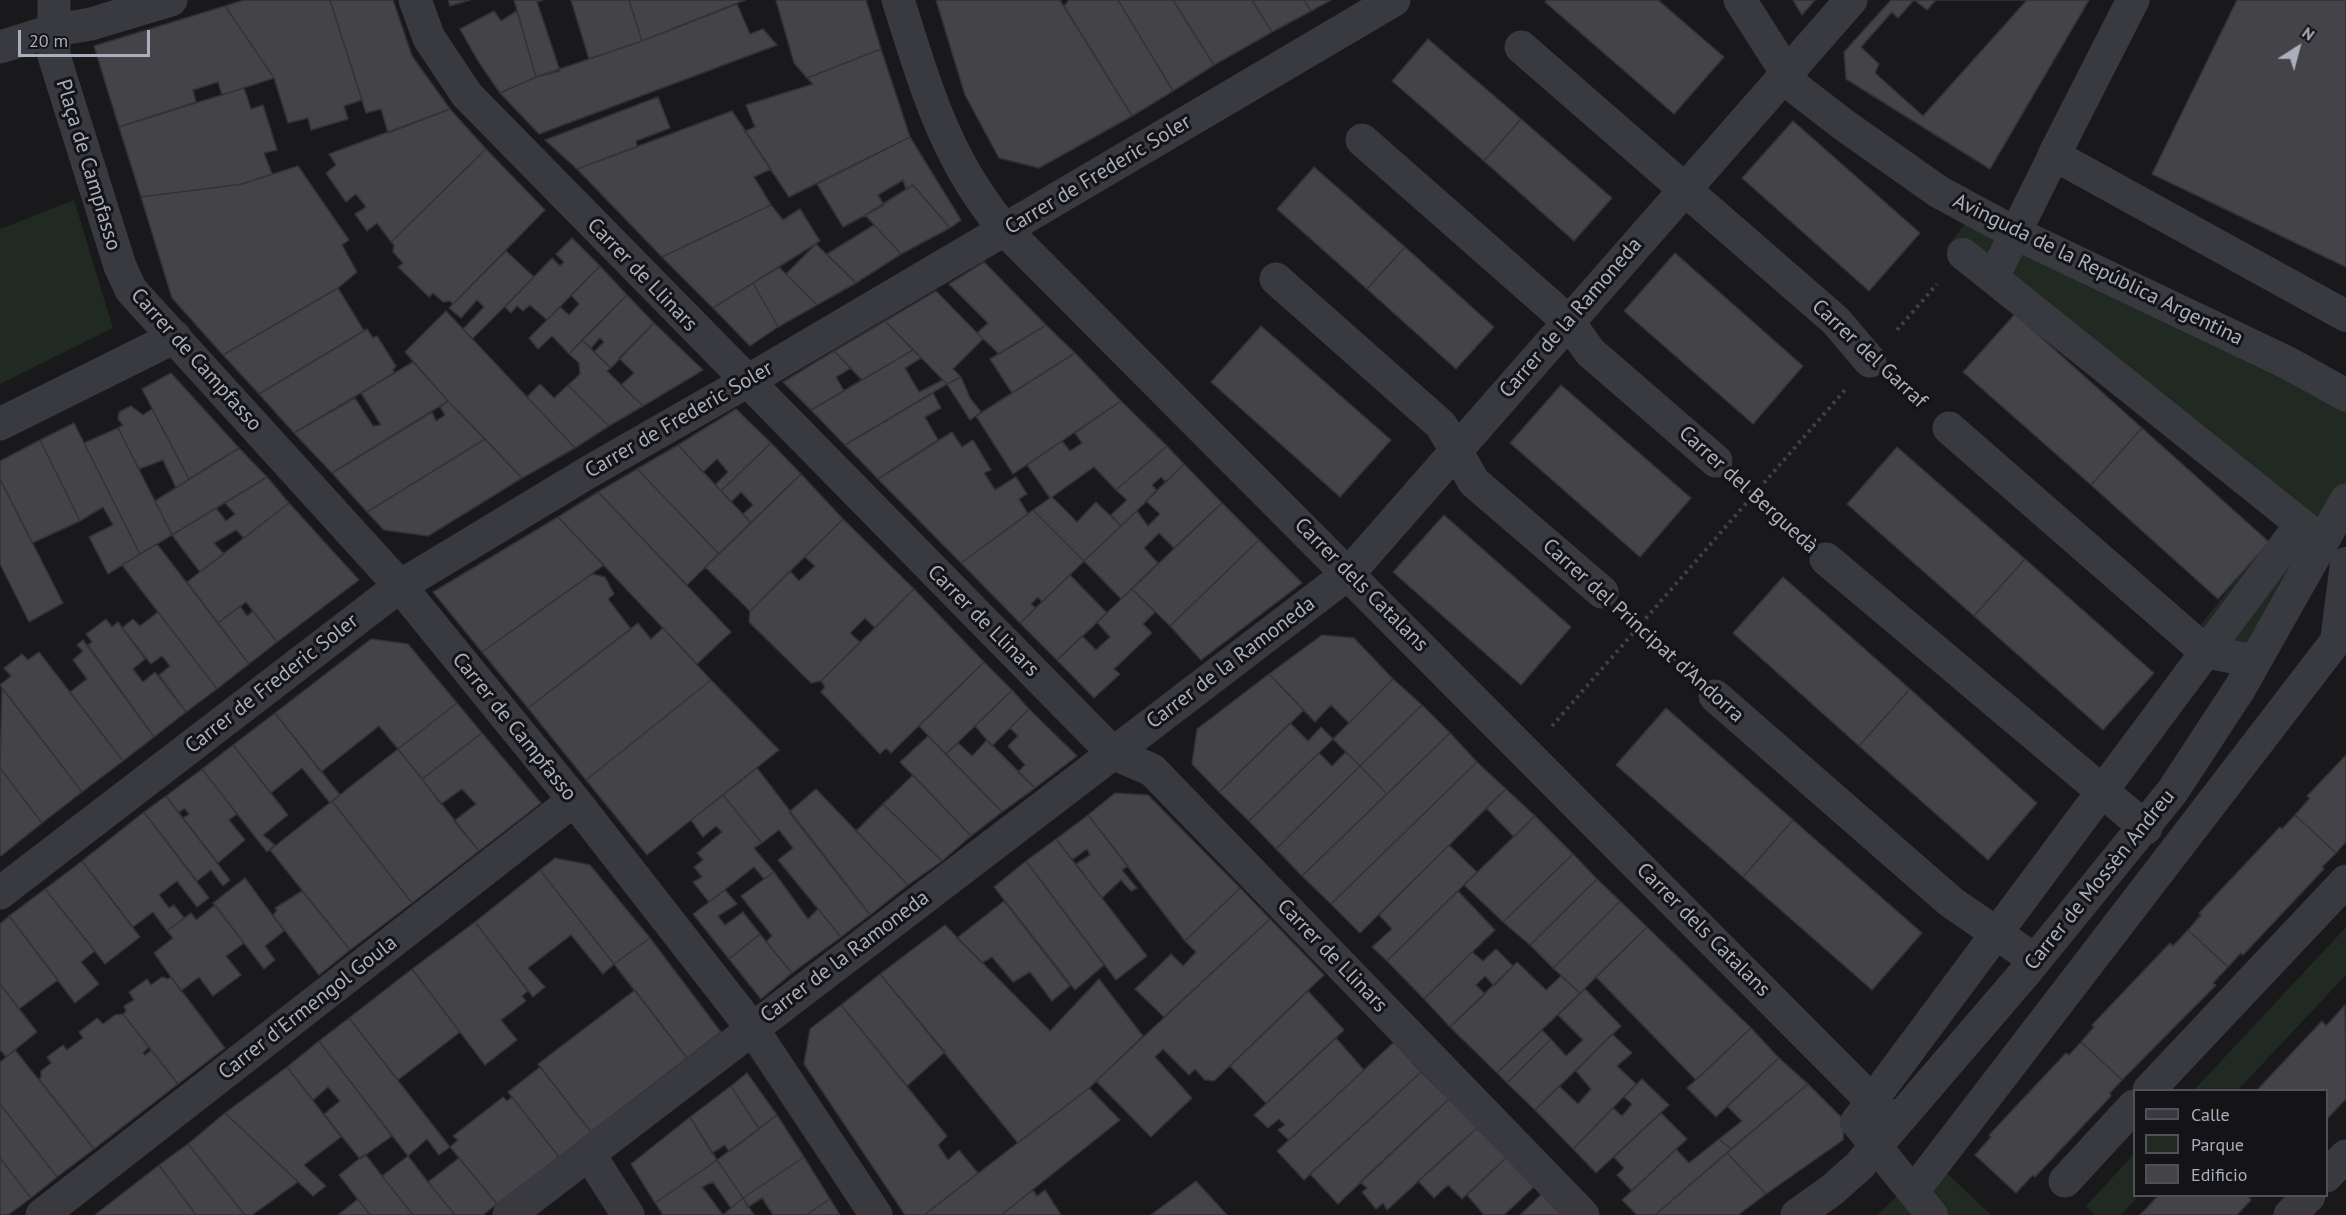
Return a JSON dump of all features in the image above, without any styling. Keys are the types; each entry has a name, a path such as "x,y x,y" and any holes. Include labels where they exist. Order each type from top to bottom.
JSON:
{"street":[{"path":"0,47 54,15 91,24 171,0"},
{"name":"Carrer de Llinars","path":"415,0 429,38 467,95 746,382 1113,753 1152,770 1583,1215"},
{"name":"Carrer dels Catalans","path":"898,0 933,112 983,204 1005,230 1872,1100 1885,1136"},
{"name":"Carrer de Frederic Soler","path":"0,893 400,586 587,473 746,382 1394,0"},
{"name":"Avinguda de la República Argentina","path":"1740,0 1785,74 1809,99 1939,192 2015,233 2288,363 2346,395"},
{"name":"Carrer de la Ramoneda","path":"509,1215 1349,573 1851,0"},
{"path":"1993,278 2133,0"},
{"name":"Plaça de Campfasso","path":"54,15 54,56 120,266"},
{"name":"Carrer del Garraf","path":"1521,46 1836,321 1870,361"},
{"name":"Carrer del Berguedà","path":"1362,140 1568,321 1590,352 1716,461"},
{"path":"2054,154 2346,316"},
{"path":"1885,1136 1923,1204 2336,641 2329,547 1963,254"},
{"name":"Carrer de Campfasso","path":"120,266 131,290 400,586 574,800 752,1028 876,1215"},
{"name":"Carrer del Principat d'Andorra","path":"1275,279 1441,425 1474,482 1602,592"},
{"path":"0,424 175,338"},
{"path":"1949,428 2206,652 2255,661"},
{"name":"Carrer de Mossèn Andreu","path":"1797,1215 1848,1177 1885,1136 2146,828 2172,792 2329,547 2346,500"},
{"path":"1872,1100 2206,652 2329,547"},
{"name":"Carrer del Berguedà","path":"1826,559 2146,828"},
{"name":"Carrer del Principat d'Andorra","path":"1715,696 1951,902 2035,960"},
{"name":"Carrer d'Ermengol Goula","path":"42,1215 574,800"},
{"path":"2150,1089 2346,881"},
{"path":"2065,1181 2133,1107"},
{"path":"589,1154 628,1215"},
{"path":"2328,1174 2346,1156"},
{"path":"2290,1215 2307,1197"}],"path":[{"path":"1528,754 1963,254"},
{"name":"Carrer del Garraf","path":"1870,361 1949,428"},
{"name":"Carrer del Berguedà","path":"1716,461 1826,559"},
{"name":"Carrer del Principat d'Andorra","path":"1602,592 1715,696"}],"green space":[{"path":"74,200 113,328 0,384 0,229"},
{"path":"1968,220 2346,410 2346,487 2252,650 2195,632 2278,527 1946,248"},
{"path":"2346,927 2346,975 2239,1089 2195,1089"},
{"path":"2133,1155 2133,1197 2138,1197 2121,1215 2094,1215 2086,1206"},
{"path":"1934,1161 1991,1215 1877,1215"}],"building":[{"path":"244,0 330,0 362,100 344,106 348,119 311,130 308,118 288,123 274,78 225,6"},
{"path":"330,0 393,0 412,56 450,109 388,133 381,109 366,113"},
{"path":"448,0 470,0 450,6"},
{"path":"514,0 543,0 537,2 560,71 536,77"},
{"path":"571,0 629,0 642,41 589,59"},
{"path":"629,0 745,0 642,41"},
{"path":"776,0 866,0 881,49 807,78 794,63"},
{"path":"936,0 1060,0 1132,116 1039,168 999,158 965,95"},
{"path":"1069,0 1118,0 1173,91 1132,116 1064,6"},
{"path":"1118,0 1173,0 1214,65 1173,91"},
{"path":"1173,0 1252,0 1272,32 1214,65"},
{"path":"1252,0 1304,0 1311,11 1272,32"},
{"path":"1304,0 1331,0 1311,11"},
{"path":"1547,0 1658,0 1724,57 1674,114 1545,2"},
{"path":"1793,0 1815,0 1802,15"},
{"path":"1891,0 2089,0 1990,169 1846,79 1844,52"},
{"path":"1914,0 1927,10 1936,0 2027,0 1923,116 1875,73 1879,64 1861,47 1892,12 1898,18"},
{"path":"2237,0 2346,0 2346,267 2152,174"},
{"path":"737,4 750,34 763,29 777,45 539,134 500,93 536,77 642,41"},
{"path":"225,6 274,78 222,95 218,82 193,90 196,102 119,127 94,46"},
{"path":"494,11 501,21 517,11 536,77 500,93 460,29"},
{"path":"1428,39 1521,119 1484,161 1392,81"},
{"path":"881,49 910,137 789,197 745,131 755,127 746,105 813,84 807,78"},
{"path":"244,88 251,109 263,105 277,150 264,153 272,174 242,184 141,197 119,127"},
{"path":"658,97 670,128 636,141 637,147 577,169 545,140"},
{"path":"450,109 486,149 391,242 377,223 367,231 355,214 366,207 356,194 346,202 326,173 336,165 329,154"},
{"path":"732,111 771,169 754,177 771,205 662,257 577,169"},
{"path":"1521,119 1612,198 1574,241 1484,161"},
{"path":"1793,121 1920,233 1869,291 1742,178"},
{"path":"910,137 961,220 950,228 913,185 906,189 903,180 878,195 884,205 843,227 817,184"},
{"path":"486,149 545,210 453,304 450,301 443,302 433,293 429,297 398,267 403,263 393,252 394,245 391,242"},
{"path":"298,166 349,240 342,245 357,272 338,288 223,355 172,298 141,197 242,184"},
{"path":"1314,167 1405,247 1367,289 1277,209"},
{"path":"913,185 950,228 901,254 865,215"},
{"path":"771,205 783,220 800,209 820,241 713,308 662,257"},
{"path":"874,225 901,254 856,283 827,254"},
{"path":"572,238 600,266 547,320 530,305 523,311 517,306 511,313 505,307 552,258 560,266 564,262 556,254"},
{"path":"816,244 856,283 817,305 786,274"},
{"path":"1405,247 1494,327 1456,369 1367,289"},
{"path":"506,251 534,277 472,339 463,329 484,307 477,300 461,318 449,308"},
{"path":"1675,253 1803,366 1753,424 1624,311"},
{"path":"984,262 1046,325 999,354 977,333 988,323 949,284"},
{"path":"600,266 627,295 569,354 552,336 538,349 529,338 560,307 569,315 579,304 571,295"},
{"path":"779,267 817,305 778,327 753,283"},
{"path":"753,283 778,327 750,346 713,308"},
{"path":"338,288 364,331 259,394 223,355"},
{"path":"936,291 983,339 953,369 961,377 947,384 885,321"},
{"path":"627,295 654,323 611,368 594,352 604,342 600,338 591,348 582,340"},
{"path":"446,311 575,448 522,478 448,401 405,352"},
{"path":"2015,314 2142,428 2091,485 1963,372"},
{"path":"885,321 913,350 862,380 834,351"},
{"path":"654,323 703,370 643,406 621,385 634,373 619,358"},
{"path":"1046,325 1075,353 1012,393 990,359"},
{"path":"1261,326 1391,440 1340,497 1211,382"},
{"path":"367,329 373,338 377,336 396,366 394,373 294,433 259,394"},
{"path":"582,340 611,368 607,371 643,406 609,426 568,385 580,374 579,363 569,354"},
{"path":"913,350 921,358 905,368 919,392 943,380 947,384 845,445 811,410"},
{"path":"834,351 851,368 836,377 844,391 811,410 783,382"},
{"path":"1075,353 1121,401 1013,474 976,416"},
{"path":"413,362 448,401 332,473 294,433 355,398 373,426 381,425 361,393"},
{"path":"171,373 239,448 189,479 142,389"},
{"path":"961,377 970,398 981,412 970,420 947,384"},
{"path":"540,384 554,398 568,385 609,426 575,448 527,397"},
{"path":"1561,385 1691,498 1640,557 1510,443"},
{"path":"933,393 941,408 925,417 938,440 878,479 845,445"},
{"path":"448,401 485,439 367,512 332,473 432,412 436,421 445,415 440,407"},
{"path":"1121,401 1167,446 1116,490 1094,467 1052,497 1077,522 1096,502 1121,526 1084,561 1033,510 1050,498 1027,465 1062,441 1070,451 1082,443 1075,433"},
{"path":"131,406 143,415 152,409 189,479 176,488 163,460 139,469 118,428 123,425 118,419 119,412"},
{"path":"736,409 771,443 721,491 715,485 728,472 717,459 703,472 678,445"},
{"path":"74,423 140,554 108,574 89,537 113,525 103,507 80,521 40,440"},
{"path":"118,428 172,535 140,554 84,443"},
{"path":"2142,428 2269,542 2218,599 2091,485"},
{"path":"952,432 962,447 973,440 991,470 984,473 995,490 1016,477 1027,494 1019,499 1028,514 961,563 878,479"},
{"path":"485,439 522,478 428,536 384,530 367,512"},
{"path":"40,440 80,521 32,543 0,479 0,461"},
{"path":"771,443 801,474 751,523 743,514 753,505 741,492 731,502 721,491"},
{"path":"678,445 751,523 719,554 637,469"},
{"path":"1167,446 1184,464 1166,482 1161,477 1152,485 1157,491 1121,526 1111,515 1127,500 1116,490"},
{"path":"1897,447 2025,559 1974,616 1847,504"},
{"path":"239,448 267,477 172,535 155,501"},
{"path":"1184,464 1222,503 1174,548 1159,533 1144,548 1158,563 1121,599 1084,561 1137,511 1148,526 1160,514 1146,501"},
{"path":"637,469 719,554 687,585 598,492"},
{"path":"801,474 843,519 750,611 705,567"},
{"path":"267,477 289,503 244,538 236,530 214,543 224,554 200,572 172,535 216,508 226,521 235,514 225,503"},
{"path":"0,479 63,603 29,622 0,564"},
{"path":"598,492 731,632 697,664 558,517"},
{"path":"289,503 359,580 277,642 246,602 218,623 187,582"},
{"path":"1222,503 1259,540 1170,626 1132,589"},
{"path":"1033,510 1084,561 1042,602 1038,597 1031,604 1036,608 1020,623 961,563"},
{"path":"1444,515 1571,627 1521,685 1393,572"},
{"path":"558,517 604,565 482,652 433,592"},
{"path":"843,519 914,589 875,628 865,618 850,633 860,642 821,681 811,683 749,622 750,611 790,571 799,581 815,566 805,557"},
{"path":"1259,540 1302,583 1201,660 1170,626"},
{"path":"157,544 249,664 217,689 122,565"},
{"path":"2025,559 2154,673 2103,730 1974,616"},
{"path":"592,574 605,577 614,594 608,599 631,629 528,708 482,652"},
{"path":"1070,575 1107,613 1057,660 1020,623"},
{"path":"1783,577 1910,689 1859,746 1733,633"},
{"path":"914,589 984,662 891,753 886,748 880,754 821,692 825,687 821,681"},
{"path":"1132,589 1155,612 1143,624 1152,633 1114,669 1120,674 1094,698 1057,660 1082,636 1096,650 1110,637 1097,622"},
{"path":"240,606 247,616 253,611 277,642 249,664 218,623"},
{"path":"158,612 217,689 186,712 159,675 170,666 162,656 151,664 122,628 133,619 140,626"},
{"path":"106,619 112,627 118,622 145,659 133,669 143,682 155,672 186,712 154,737 88,645 92,642 86,634"},
{"path":"638,623 651,639 663,628 711,680 586,780 528,708"},
{"path":"1322,635 1354,638 1393,679 1349,723 1331,705 1315,722 1269,674"},
{"path":"371,639 408,644 457,703 398,749 379,726 321,772 275,713"},
{"path":"83,640 154,737 123,761 70,692 87,679 73,660 83,651 77,645"},
{"path":"39,652 123,761 82,792 0,685 11,676 4,668 22,654 28,660"},
{"path":"984,662 1012,690 946,754 919,726"},
{"path":"1269,674 1304,710 1219,792 1192,764 1197,729"},
{"path":"1393,679 1422,705 1360,766 1333,739"},
{"path":"711,680 779,750 647,855 586,780"},
{"path":"2,688 82,792 42,823 0,768"},
{"path":"1910,689 2037,803 1988,860 1859,746"},
{"path":"1012,690 1029,709 992,746 975,726"},
{"path":"457,703 482,733 422,779 398,749"},
{"path":"1422,705 1450,733 1387,794 1360,766"},
{"path":"1666,708 1793,820 1743,877 1616,765"},
{"path":"1029,709 1077,756 1035,788 1018,772 1025,765 1008,746 1018,736 1010,728"},
{"path":"275,713 340,795 330,803 302,768 271,793 233,745"},
{"path":"1290,723 1308,741 1321,727 1333,739 1249,821 1219,792"},
{"path":"482,733 541,803 479,851 454,821 476,804 462,789 441,804 422,779"},
{"path":"1450,733 1477,762 1331,904 1302,876"},
{"path":"928,736 1002,812 971,836 900,762"},
{"path":"987,740 1035,788 1002,812 946,754 958,743 972,756"},
{"path":"233,745 288,815 263,835 275,845 267,852 202,769"},
{"path":"398,749 479,851 412,903 332,801"},
{"path":"1346,752 1360,766 1276,849 1249,821 1319,753 1332,766"},
{"path":"2346,755 2346,842 2336,853 2295,815 2310,798 2307,796"},
{"path":"1477,762 1506,789 1360,933 1331,904"},
{"path":"1360,766 1387,794 1302,876 1276,849"},
{"path":"0,768 42,823 1,856 0,855"},
{"path":"757,768 870,915 841,937 778,860 793,848 779,830 762,843 723,795"},
{"path":"202,769 237,814 229,820 245,840 218,863 183,818 189,814 184,808 179,813 166,796"},
{"path":"913,775 971,836 942,861 883,804"},
{"path":"816,789 908,885 870,915 789,812"},
{"path":"1506,789 1535,816 1514,837 1486,808"},
{"path":"1115,793 1148,795 1240,888 1185,941 1088,815"},
{"path":"723,795 762,843 754,848 774,872 764,879 754,867 709,902 693,882 702,877 694,867 703,860 697,853 722,832 716,826 703,837 691,820"},
{"path":"166,796 230,880 223,886 211,870 197,881 144,812"},
{"path":"332,801 412,903 350,950 270,850"},
{"path":"883,804 942,861 908,885 856,831"},
{"path":"144,812 209,898 197,907 177,881 159,895 169,908 174,905 184,918 167,931 153,912 133,927 82,861"},
{"path":"1088,815 1128,866 1122,870 1137,888 1131,891 1121,880 1102,898 1076,864 1090,855 1087,849 1072,860 1056,839"},
{"path":"2295,815 2336,853 2322,867 2324,869 2243,955 2241,953 2228,967 2188,930 2201,915 2199,913 2280,827 2282,829"},
{"path":"1535,816 1573,854 1503,922 1464,885"},
{"path":"1793,820 1922,933 1872,990 1743,877"},
{"path":"1056,839 1147,956 1116,980 1026,861"},
{"path":"1449,845 1477,872 1387,961 1372,947 1392,929 1379,915"},
{"path":"1573,854 1597,879 1530,945 1503,922"},
{"path":"555,858 590,865 650,938 614,964 540,870"},
{"path":"82,861 140,937 105,964 45,889"},
{"path":"1026,861 1104,965 1075,990 994,887"},
{"path":"540,870 614,964 603,974 571,935 528,968 545,987 533,997 475,922"},
{"path":"774,872 808,919 818,909 841,937 792,973 766,942 772,936 741,896"},
{"path":"245,878 284,931 265,946 275,960 264,969 213,903"},
{"path":"1597,879 1620,901 1553,968 1530,945"},
{"path":"1240,888 1270,919 1164,1017 1135,989 1171,954 1183,966 1196,952 1185,941"},
{"path":"45,889 95,951 81,962 99,984 75,1003 9,916"},
{"path":"725,890 737,904 718,916 725,925 743,912 760,934 729,959 693,914"},
{"path":"302,891 350,950 319,975 273,915 277,910 275,908"},
{"path":"1458,891 1495,930 1424,999 1387,961"},
{"path":"1004,901 1070,986 1052,1001 1030,972 1013,982 992,957 982,963 957,938"},
{"path":"1620,901 1647,927 1580,993 1553,968"},
{"path":"215,905 244,943 226,956 241,975 213,996 199,977 181,991 154,953 173,938 167,931 191,913 196,920"},
{"path":"9,916 58,980 19,1009 0,984 0,924"},
{"path":"1270,919 1324,975 1214,1081 1205,1080 1195,1069 1189,1075 1163,1049 1155,1057 1192,1098 1151,1137 1096,1081"},
{"path":"475,922 528,991 522,996 526,1001 501,1020 517,1040 485,1065 412,969"},
{"path":"945,925 1050,1031 1099,979 1143,1036 1089,1088 1018,1143 880,974"},
{"path":"1647,927 1751,1028 1696,1080 1596,977"},
{"path":"2188,930 2228,967 2213,983 2216,985 2122,1080 2081,1042 2094,1027 2092,1025 2170,943 2173,946"},
{"path":"760,934 792,973 761,999 729,959"},
{"path":"650,938 721,1032 687,1058 614,964"},
{"path":"1496,949 1513,966 1494,986 1485,976 1476,985 1485,994 1450,1027 1424,999 1472,952 1483,961"},
{"path":"1517,962 1546,990 1561,976 1580,993 1497,1073 1450,1027"},
{"path":"412,969 460,1032 398,1080 349,1018"},
{"path":"880,974 945,1052 907,1086 841,1005"},
{"path":"162,977 168,979 171,977 225,1048 178,1084 123,1014 126,1011 124,1006 134,1000 129,992 147,979 151,985"},
{"path":"0,984 37,1032 6,1057 0,1050"},
{"path":"1585,989 1621,1026 1535,1110 1507,1083 1551,1039 1566,1056 1583,1040 1558,1015"},
{"path":"635,990 687,1058 591,1132 538,1064"},
{"path":"1308,991 1344,1030 1266,1103 1230,1066"},
{"path":"841,1005 947,1136 938,1145 948,1160 959,1150 978,1173 924,1215 905,1215 804,1064 810,1029"},
{"path":"2345,1005 2346,1099 2328,1118 2328,1089 2258,1089 2322,1021 2326,1026"},
{"path":"123,1014 149,1047 143,1053 145,1055 151,1050 178,1084 94,1149 39,1079 41,1071 51,1063 47,1057 63,1045 67,1050 83,1038 79,1032 97,1018 103,1024 115,1015"},
{"path":"349,1018 450,1147 439,1155 427,1139 408,1156 319,1041"},
{"path":"1751,1028 1779,1058 1716,1117 1687,1088"},
{"path":"1542,1030 1551,1039 1507,1083 1497,1073"},
{"path":"1612,1034 1632,1053 1617,1066 1636,1084 1573,1149 1535,1110 1559,1086 1578,1104 1591,1089 1576,1071"},
{"path":"1336,1038 1364,1070 1289,1140 1278,1130 1285,1125 1279,1119 1268,1128 1254,1115"},
{"path":"319,1041 392,1136 360,1159 324,1114 340,1101 328,1087 313,1100 287,1067"},
{"path":"1394,1042 1421,1072 1304,1180 1277,1151"},
{"path":"2081,1042 2122,1080 2110,1093 2111,1096 2035,1177 2033,1175 2016,1193 1975,1155 1991,1137 1989,1135 2066,1053 2069,1055"},
{"path":"15,1050 94,1149 57,1177 0,1104 0,1062"},
{"path":"1779,1058 1808,1084 1731,1149 1719,1139 1742,1121 1727,1106"},
{"path":"287,1067 341,1137 304,1165 326,1186 313,1196 225,1113"},
{"path":"540,1067 591,1132 559,1157 508,1092"},
{"path":"1421,1072 1449,1099 1338,1204 1310,1174"},
{"path":"747,1073 777,1115 759,1129 731,1086"},
{"path":"1642,1079 1669,1105 1596,1173 1573,1149 1613,1108 1622,1116 1632,1104 1624,1097"},
{"path":"1808,1084 1844,1120 1843,1140 1766,1194 1727,1153"},
{"path":"731,1086 759,1129 729,1152 725,1145 712,1153 690,1117"},
{"path":"1089,1088 1120,1120 1001,1215 924,1215"},
{"path":"503,1097 507,1101 512,1097 559,1157 497,1204 450,1147 458,1140 453,1136"},
{"path":"1449,1099 1478,1127 1387,1210 1383,1203 1376,1209 1362,1192 1367,1188 1360,1182"},
{"path":"0,1104 57,1177 31,1198 0,1158"},
{"path":"225,1113 298,1182 252,1215 245,1215 188,1144"},
{"path":"1661,1113 1687,1139 1632,1191 1617,1175 1624,1168 1614,1157"},
{"path":"777,1115 804,1157 743,1198 717,1160"},
{"path":"690,1117 717,1160 655,1203 631,1164"},
{"path":"1478,1127 1507,1157 1462,1199 1448,1185 1434,1198 1418,1181"},
{"path":"1719,1139 1731,1149 1655,1215 1637,1215 1622,1200 1676,1149 1689,1163"},
{"path":"188,1144 245,1215 196,1215 159,1165"},
{"path":"1727,1153 1766,1194 1738,1215 1655,1215"},
{"path":"365,1154 413,1215 370,1215 339,1175"},
{"path":"408,1156 455,1215 413,1215 382,1176"},
{"path":"804,1157 830,1199 806,1215 773,1215 762,1198 748,1207 743,1198"},
{"path":"1507,1157 1536,1185 1504,1215 1484,1215 1467,1195"},
{"path":"0,1158 31,1198 8,1215 0,1215"},
{"path":"459,1158 497,1204 483,1215 455,1215 428,1182"},
{"path":"717,1160 743,1198 731,1208 713,1182 702,1187 723,1215 663,1215 655,1203"},
{"path":"159,1165 196,1215 96,1215 96,1214"},
{"path":"1196,1181 1227,1215 1151,1215"},
{"path":"1033,1190 1037,1196 1045,1190 1061,1215 1001,1215"},
{"path":"1543,1193 1565,1215 1520,1215"},
{"path":"2157,1197 2249,1197 2251,1200 2237,1215 2140,1215"},
{"path":"743,1198 754,1215 723,1215 731,1208"},
{"path":"358,1199 370,1215 338,1215"},
{"path":"830,1199 840,1215 806,1215"}]}
